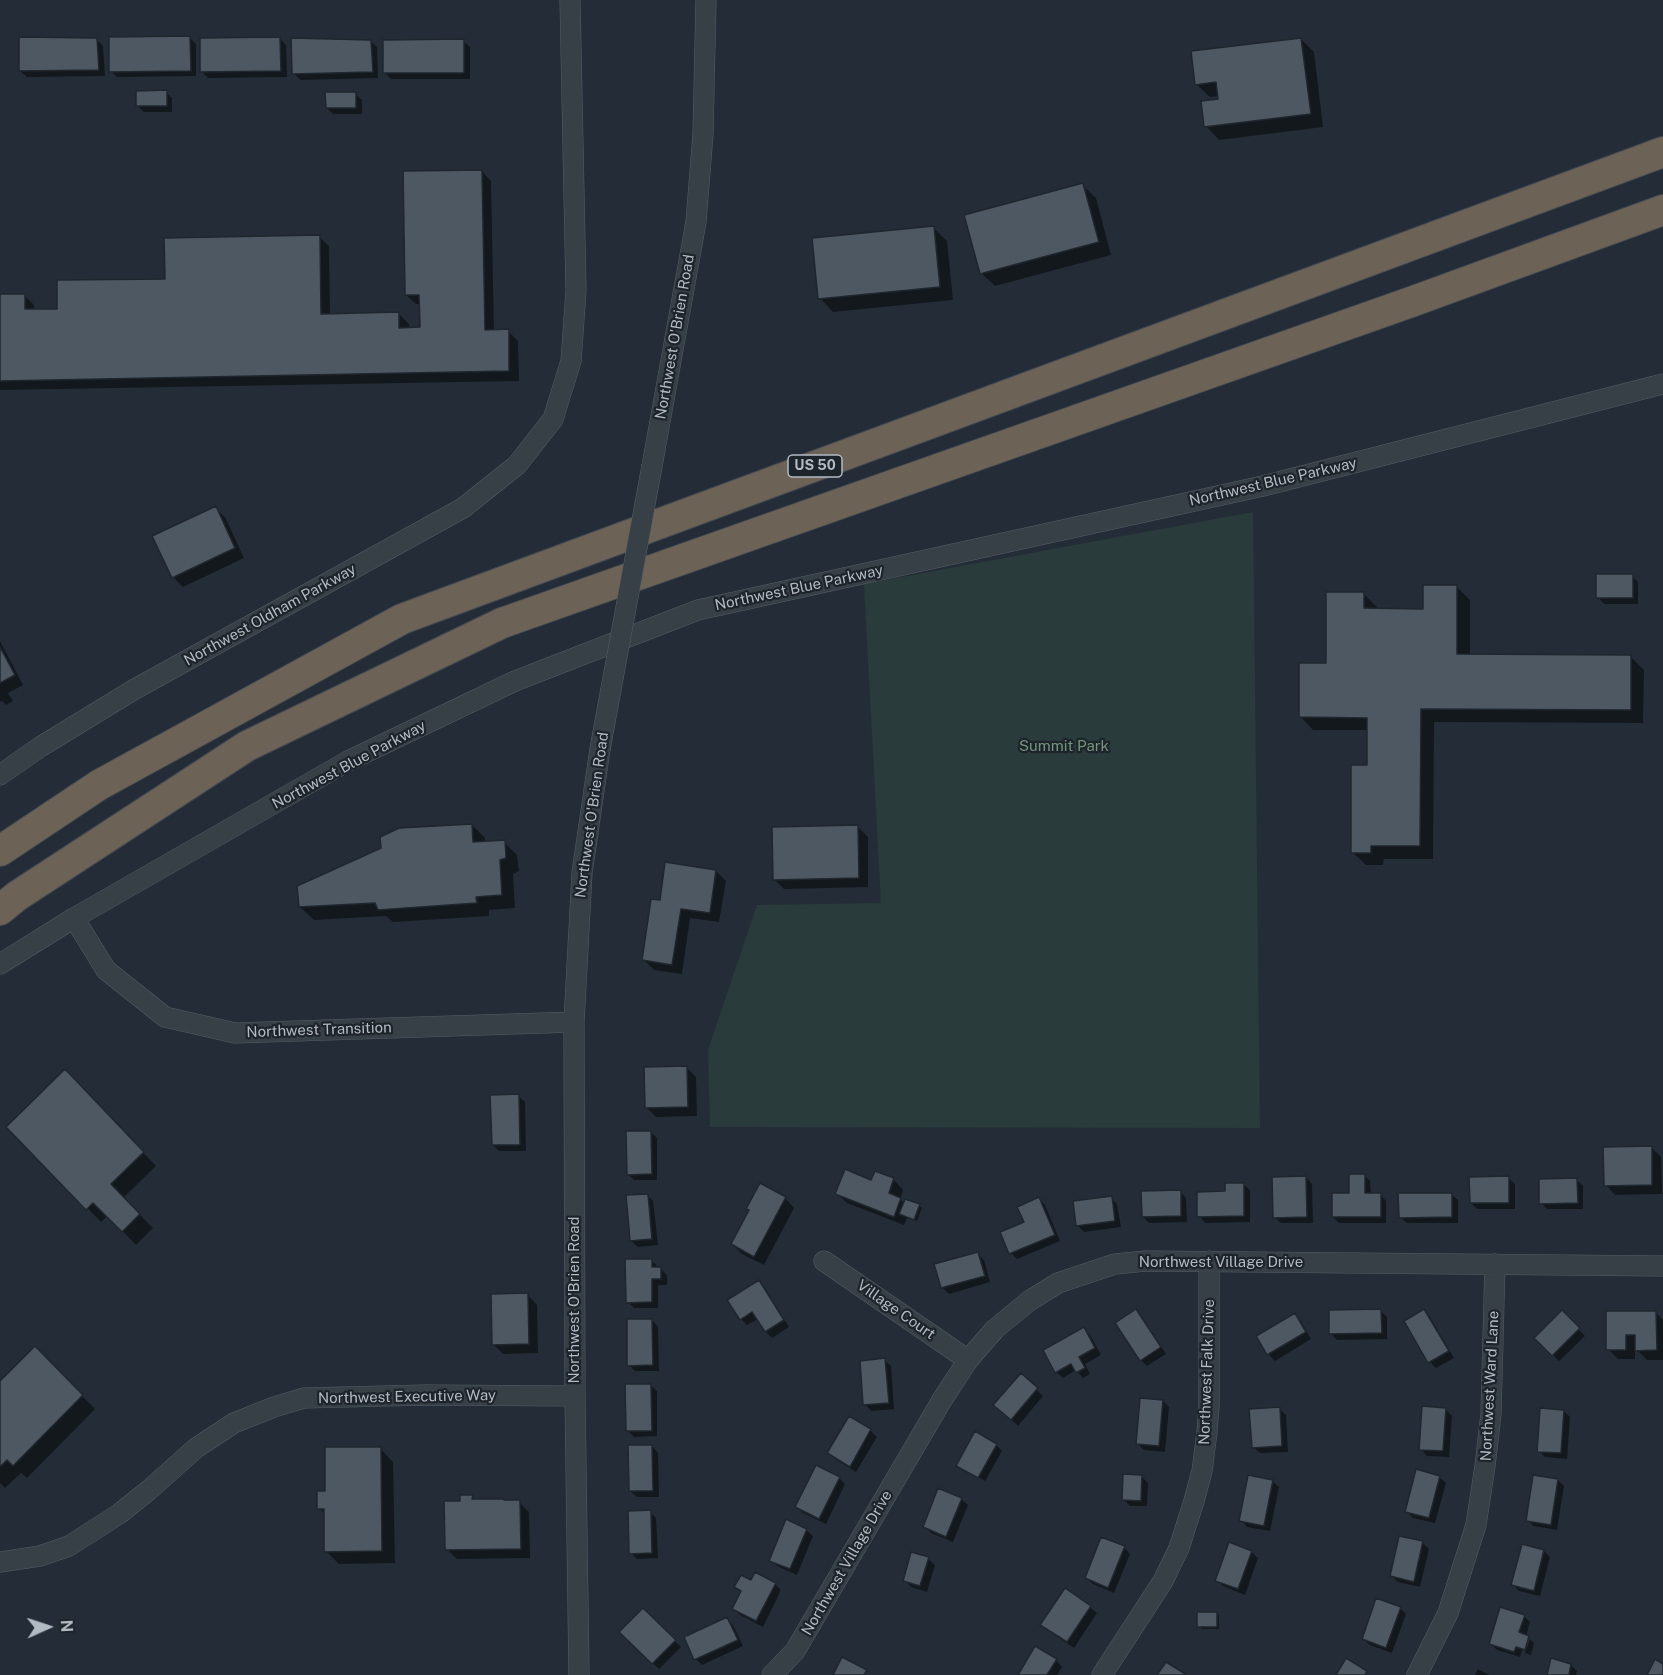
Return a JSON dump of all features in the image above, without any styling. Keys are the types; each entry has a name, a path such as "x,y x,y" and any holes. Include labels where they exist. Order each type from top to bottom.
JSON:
{"highway":[{"name":"US 50","path":"0,851 99,785 402,619 1663,153"},
{"path":"0,910 17,896 247,746 502,622 1400,306 1663,210"}],"street":[{"name":"Northwest Oldham Parkway","path":"0,775 40,747 135,689 463,508 517,465 553,420 571,361 576,291 570,0"},
{"name":"Northwest O'Brien Road","path":"579,1675 575,1396 574,1022 582,873 600,750 696,222 703,134 706,0"},
{"name":"Northwest Blue Parkway","path":"0,964 74,918 348,761 515,681 698,610 1263,486 1663,384"},
{"name":"Northwest Transition","path":"74,918 106,970 165,1017 236,1033 574,1022"},
{"name":"Village Court","path":"824,1261 968,1360"},
{"name":"Northwest Village Drive","path":"772,1675 795,1651 942,1400 968,1360 995,1329 1029,1301 1058,1282 1115,1264 1146,1261 1663,1266"},
{"name":"Northwest Falk Drive","path":"1102,1675 1162,1581 1179,1548 1194,1501 1208,1432 1209,1261"},
{"name":"Northwest Ward Lane","path":"1417,1675 1448,1613 1476,1526 1491,1414 1495,1264"},
{"name":"Northwest Executive Way","path":"0,1562 40,1556 69,1546 142,1496 196,1448 234,1423 279,1405 304,1398 325,1397 575,1396"}],"green space":[{"name":"Summit Park","path":"1253,512 1260,1128 710,1127 708,1050 757,905 881,903 864,584"}],"building":[{"path":"190,36 191,71 109,72 109,37"},
{"path":"19,37 97,38 99,70 19,71"},
{"path":"280,37 281,71 200,72 200,38"},
{"path":"291,38 371,40 373,72 292,74"},
{"path":"1301,38 1311,114 1204,127 1201,101 1218,99 1216,82 1195,85 1191,51"},
{"path":"464,39 464,73 383,73 383,40"},
{"path":"167,90 167,106 136,106 136,91"},
{"path":"325,92 356,92 356,108 326,108"},
{"path":"482,170 485,330 509,329 509,371 0,381 0,294 25,294 25,309 57,309 57,280 165,279 164,238 320,235 321,314 399,312 399,328 420,327 419,295 405,295 403,171"},
{"path":"1083,183 1099,242 980,274 964,215"},
{"path":"934,226 940,287 818,299 812,238"},
{"path":"216,506 235,548 172,578 152,536"},
{"path":"1596,574 1633,574 1633,598 1596,598"},
{"path":"1423,585 1457,585 1457,654 1631,655 1631,710 1421,709 1420,846 1371,846 1371,853 1351,853 1351,765 1367,765 1367,718 1299,717 1299,663 1326,663 1326,592 1364,592 1364,608 1423,609"},
{"path":"0,647 15,675 0,683"},
{"path":"472,824 473,842 505,840 506,858 500,860 502,895 476,897 477,903 378,910 375,903 299,907 297,886 381,848 380,837 399,828"},
{"path":"858,825 859,878 773,880 772,827"},
{"path":"665,862 716,870 710,913 681,909 672,965 642,960 651,899 660,900"},
{"path":"687,1066 688,1107 645,1108 644,1067"},
{"path":"65,1069 144,1152 111,1184 140,1214 122,1232 93,1203 86,1210 6,1127"},
{"path":"519,1094 520,1145 492,1145 490,1095"},
{"path":"626,1131 651,1131 652,1174 627,1175"},
{"path":"1652,1146 1652,1185 1604,1186 1603,1147"},
{"path":"845,1169 871,1180 875,1171 894,1178 889,1193 901,1198 894,1217 835,1194"},
{"path":"1349,1174 1365,1174 1365,1193 1381,1193 1381,1217 1332,1217 1332,1193 1349,1193"},
{"path":"1306,1176 1307,1217 1273,1218 1272,1177"},
{"path":"1509,1176 1509,1203 1470,1203 1469,1177"},
{"path":"1577,1178 1578,1203 1539,1204 1539,1179"},
{"path":"760,1183 786,1197 754,1257 731,1244"},
{"path":"1225,1183 1244,1183 1244,1216 1197,1217 1197,1192 1225,1191"},
{"path":"1181,1190 1181,1216 1142,1217 1141,1191"},
{"path":"1398,1193 1452,1193 1452,1217 1399,1218"},
{"path":"648,1194 652,1239 630,1241 626,1195"},
{"path":"1112,1196 1115,1221 1076,1226 1073,1201"},
{"path":"1039,1197 1055,1235 1009,1254 1000,1232 1024,1222 1017,1207"},
{"path":"905,1199 920,1204 914,1220 899,1214"},
{"path":"978,1252 985,1276 941,1288 934,1264"},
{"path":"625,1259 652,1259 652,1267 661,1267 661,1279 652,1279 652,1302 626,1303"},
{"path":"759,1280 784,1320 765,1332 752,1312 740,1320 727,1300"},
{"path":"528,1293 529,1344 492,1345 491,1294"},
{"path":"1136,1309 1161,1347 1140,1361 1115,1323"},
{"path":"1381,1309 1382,1333 1329,1334 1329,1310"},
{"path":"1424,1309 1449,1351 1428,1363 1404,1321"},
{"path":"1562,1310 1580,1328 1552,1356 1534,1338"},
{"path":"1606,1311 1656,1311 1657,1350 1635,1351 1635,1335 1626,1335 1626,1350 1606,1350"},
{"path":"1295,1313 1306,1332 1267,1355 1256,1336"},
{"path":"627,1319 652,1319 653,1365 627,1366"},
{"path":"1084,1327 1095,1348 1079,1357 1085,1368 1076,1373 1071,1364 1055,1373 1043,1350"},
{"path":"35,1346 83,1395 13,1466 7,1460 0,1467 0,1381"},
{"path":"885,1358 889,1403 863,1405 860,1361"},
{"path":"1021,1373 1038,1388 1011,1420 993,1405"},
{"path":"625,1384 651,1384 652,1431 626,1431"},
{"path":"1140,1398 1163,1400 1159,1446 1136,1444"},
{"path":"1422,1406 1446,1408 1443,1451 1419,1450"},
{"path":"1280,1407 1282,1446 1252,1448 1249,1409"},
{"path":"1540,1408 1564,1410 1561,1453 1537,1452"},
{"path":"849,1416 871,1429 850,1467 827,1453"},
{"path":"975,1431 997,1444 978,1478 956,1466"},
{"path":"628,1445 652,1445 653,1491 629,1491"},
{"path":"325,1447 381,1447 382,1551 324,1552 324,1509 317,1509 317,1491 325,1491"},
{"path":"816,1465 840,1477 819,1519 795,1507"},
{"path":"1416,1469 1440,1476 1429,1518 1405,1512"},
{"path":"1123,1474 1142,1475 1141,1501 1122,1500"},
{"path":"1248,1475 1273,1480 1264,1526 1239,1521"},
{"path":"1533,1475 1558,1479 1551,1525 1526,1521"},
{"path":"938,1488 962,1498 946,1537 923,1527"},
{"path":"460,1495 473,1495 472,1499 520,1500 521,1549 445,1550 444,1501 460,1501"},
{"path":"651,1510 652,1553 629,1554 628,1511"},
{"path":"786,1519 807,1529 790,1569 769,1561"},
{"path":"1399,1536 1423,1541 1414,1582 1390,1576"},
{"path":"1101,1537 1125,1546 1108,1588 1085,1578"},
{"path":"1229,1542 1252,1551 1238,1589 1215,1581"},
{"path":"1522,1544 1544,1550 1534,1591 1511,1585"},
{"path":"911,1552 929,1557 920,1586 903,1581"},
{"path":"755,1572 776,1583 756,1621 732,1609 741,1591 734,1587 741,1575 751,1580"},
{"path":"1065,1588 1091,1606 1067,1642 1040,1625"},
{"path":"1376,1598 1401,1607 1386,1648 1362,1639"},
{"path":"1500,1607 1525,1615 1519,1632 1529,1636 1525,1650 1516,1647 1514,1652 1489,1644"},
{"path":"643,1608 676,1640 652,1664 619,1632"},
{"path":"1197,1612 1217,1612 1217,1627 1197,1627"},
{"path":"727,1617 738,1640 694,1660 684,1637"},
{"path":"1035,1646 1057,1659 1047,1675 1018,1675"},
{"path":"842,1657 867,1670 864,1675 833,1675"},
{"path":"1346,1658 1367,1671 1365,1675 1336,1675"},
{"path":"1551,1658 1571,1664 1569,1675 1547,1675"},
{"path":"1655,1659 1663,1664 1663,1675 1647,1675"},
{"path":"1166,1662 1187,1675 1157,1675"}]}
